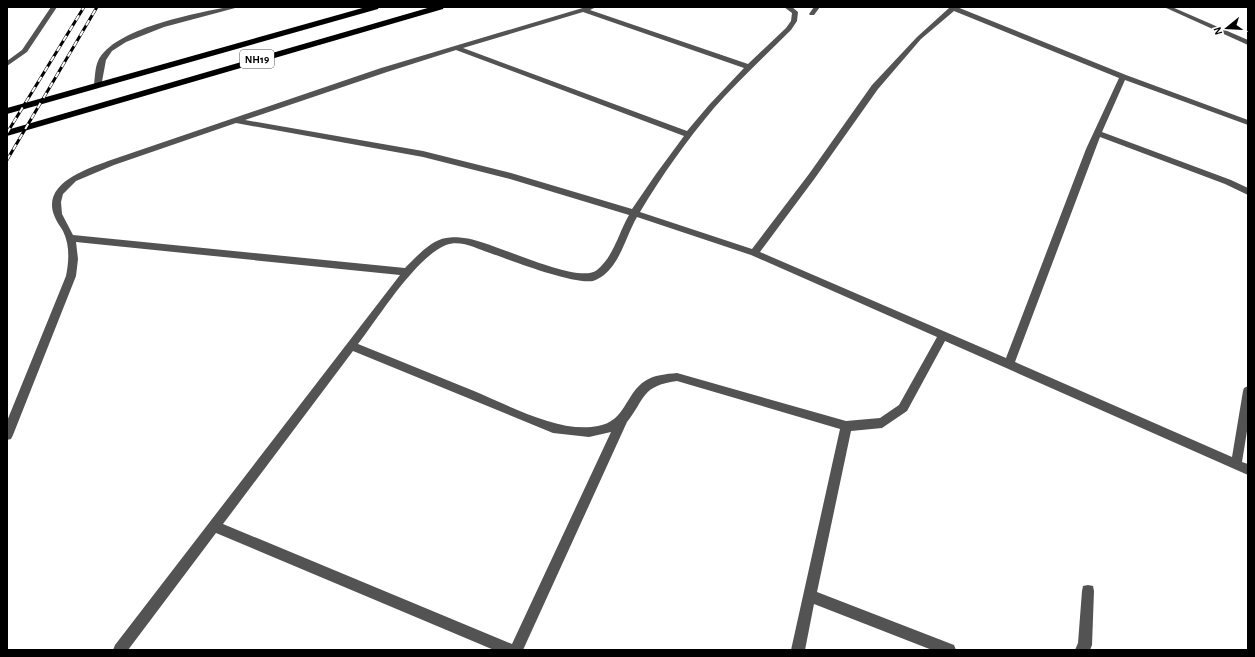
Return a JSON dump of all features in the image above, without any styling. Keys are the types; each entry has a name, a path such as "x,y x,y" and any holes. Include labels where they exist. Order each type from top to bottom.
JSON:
{"highway":[{"name":"NH19","path":"7,111 375,7"},
{"name":"NH19","path":"7,132 440,7"}],"street":[{"path":"7,64 25,50 54,7"},
{"path":"98,85 102,60 109,50 122,41 138,33 168,24 236,7"},
{"path":"7,435 71,276 74,259 70,238 57,212 57,198 66,184 87,173 112,163 384,70 593,7"},
{"path":"120,650 408,272 427,252 446,241 465,241 573,276 593,277 607,267 634,213 702,117 749,67 789,29 794,21 795,12 787,7"},
{"path":"812,14 817,7"},
{"path":"754,253 812,176 875,86 920,38 952,7 1123,78 1248,123"},
{"path":"1168,7 1248,43"},
{"path":"584,10 749,67"},
{"path":"456,48 689,135"},
{"path":"1009,364 1097,133 1123,78"},
{"path":"237,121 423,154 511,176 634,213 754,253 1248,470"},
{"path":"1097,133 1228,182 1248,192"},
{"path":"70,238 408,272"},
{"path":"516,650 623,419 642,389 658,379 677,378 846,426 882,423 903,408 943,335"},
{"path":"351,346 553,428 582,433 603,430 623,419"},
{"path":"1236,465 1248,391"},
{"path":"798,650 846,426"},
{"path":"214,526 510,650"},
{"path":"1082,650 1085,645 1088,590"},
{"path":"810,596 949,650"}],"railway":[{"path":"7,133 84,7"},
{"path":"7,160 97,7"}]}
